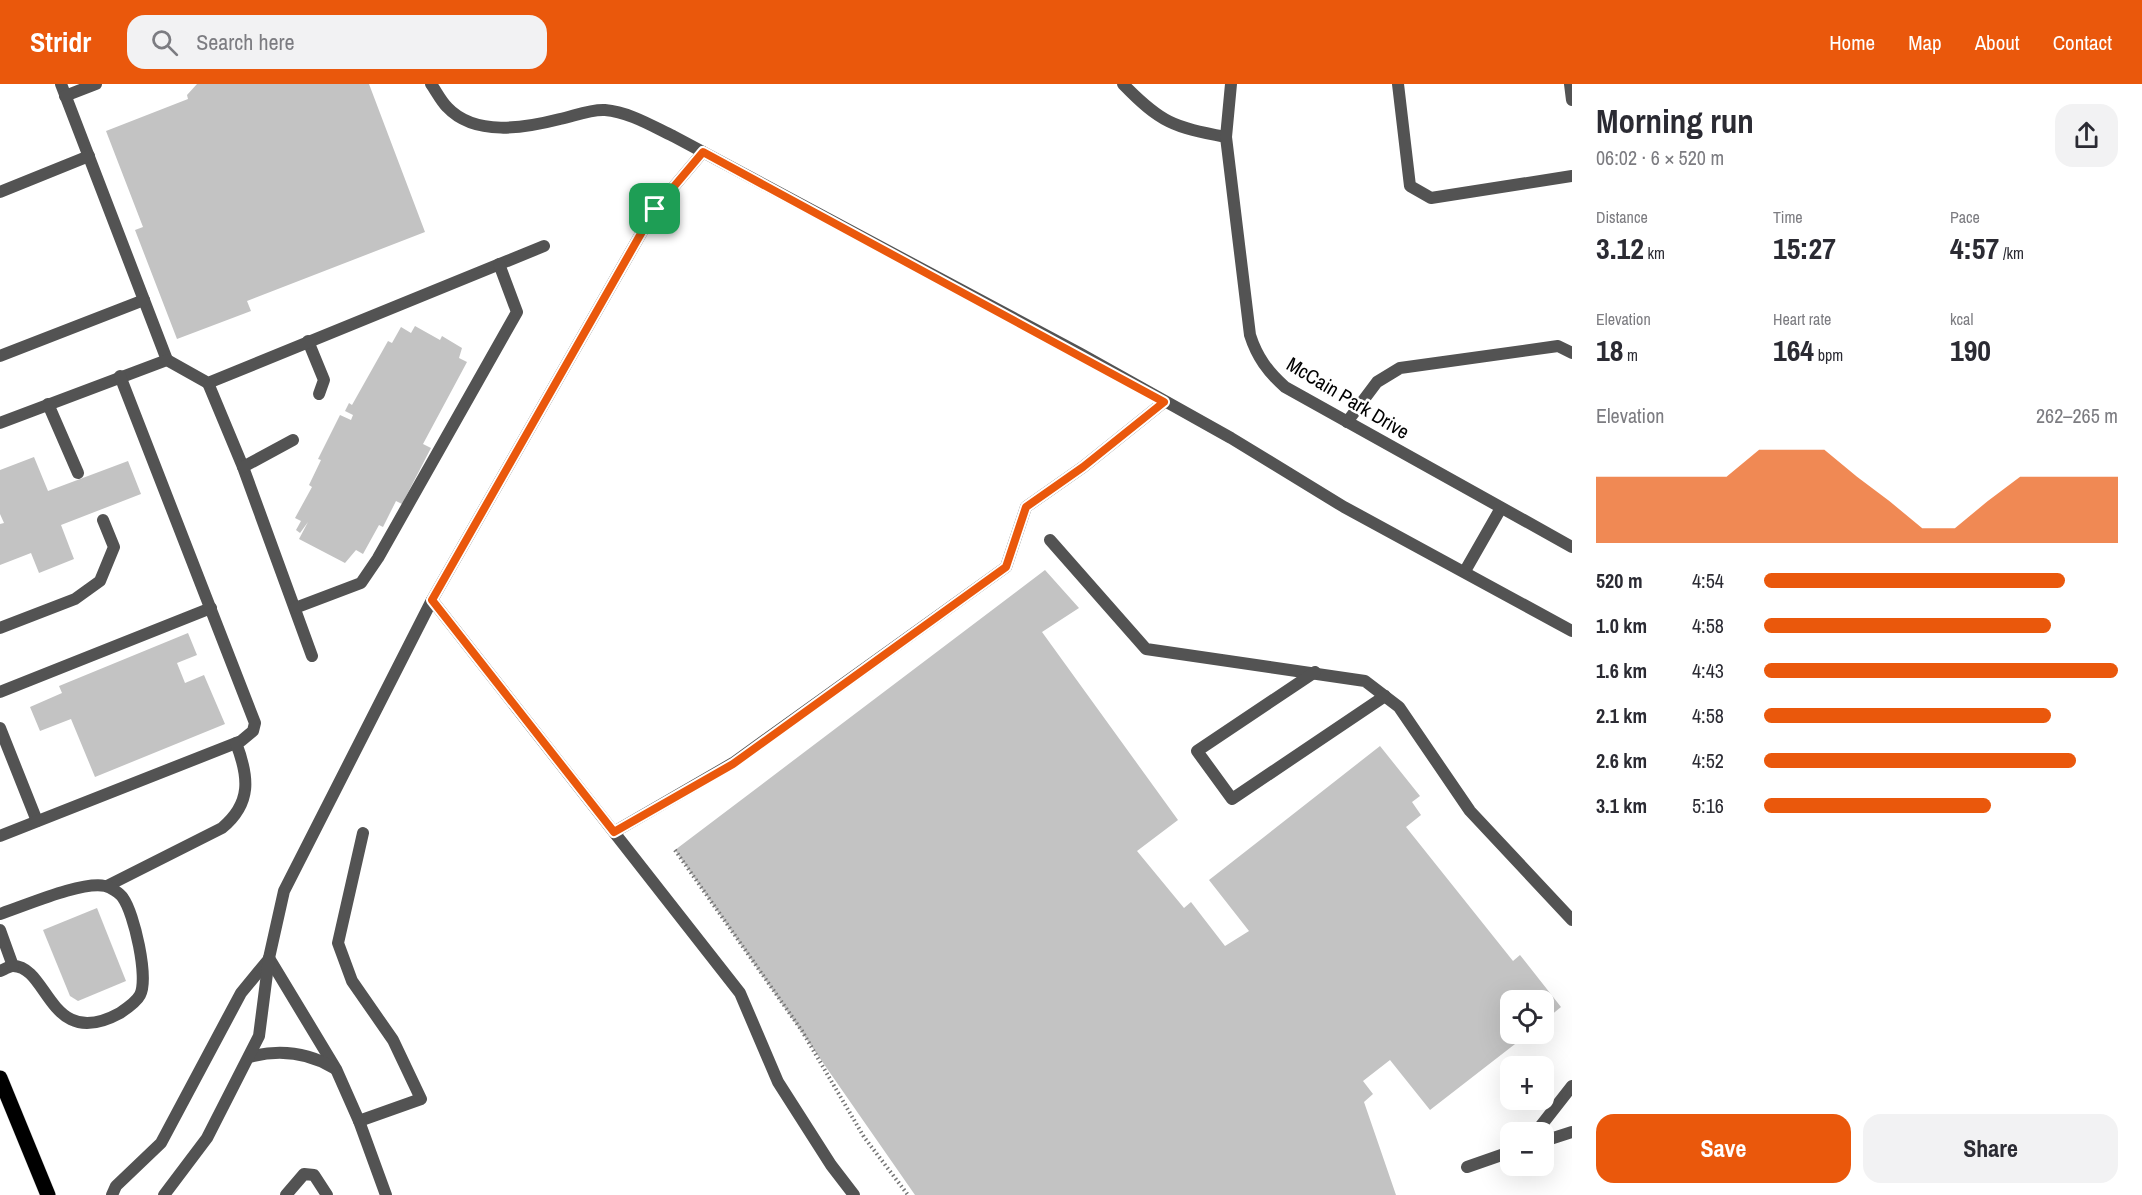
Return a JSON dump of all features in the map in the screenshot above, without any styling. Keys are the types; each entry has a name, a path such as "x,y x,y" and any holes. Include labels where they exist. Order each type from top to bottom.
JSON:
{"main road":[{"path":"0,1078 48,1195"}],"street":[{"path":"60,84 167,360 208,383 243,467 312,656"},
{"path":"65,96 96,84"},
{"path":"1123,84 1163,121 1180,128 1226,137"},
{"name":"McCain Park Drive","path":"1231,84 1226,137 1250,335 1255,352 1270,375 1285,387 1572,547"},
{"path":"1398,84 1410,186 1431,198 1572,176"},
{"path":"1570,84 1572,100"},
{"path":"433,85 447,107 465,120 489,127 534,126 602,110 620,112 703,152 1164,402 1344,507 1572,632"},
{"path":"164,1195 207,1138 259,1036 269,958 284,891 432,600 655,209 703,152"},
{"path":"0,192 89,156"},
{"path":"208,383 544,246"},
{"path":"295,608 361,583 378,558 517,312 499,264"},
{"path":"0,356 144,300"},
{"path":"308,341 324,380 319,393"},
{"path":"1347,422 1377,382 1400,368 1558,346 1572,353"},
{"path":"0,423 167,360"},
{"path":"0,836 236,744 248,737 255,723 120,376"},
{"path":"614,832 733,764 1006,567 1026,507 1083,467 1164,402"},
{"path":"48,404 78,473"},
{"path":"243,467 293,440"},
{"path":"1465,572 1502,508"},
{"path":"0,628 75,599 100,581 114,546 104,520"},
{"path":"1050,540 1146,649 1365,681 1400,707 1470,811 1572,920"},
{"path":"432,600 740,993 778,1082 831,1165 854,1195"},
{"path":"0,692 211,608"},
{"path":"1315,672 1197,751 1233,799 1385,696"},
{"path":"0,728 38,821"},
{"path":"107,886 222,828 236,816 245,795 246,769 236,744"},
{"path":"359,1121 421,1099 393,1040 352,981 338,943 363,833"},
{"path":"0,914 89,884 107,886 122,897 133,918 143,980 140,995 121,1012 99,1022 77,1022 64,1016 27,971 13,966 0,971"},
{"path":"0,930 13,966"},
{"path":"269,958 336,1069 359,1121 386,1195"},
{"path":"112,1195 116,1186 161,1143 241,993 269,958"},
{"path":"249,1057 267,1052 296,1053 336,1069"},
{"path":"1544,1122 1572,1086"},
{"path":"1554,1138 1572,1132"},
{"path":"1467,1167 1500,1155"},
{"path":"286,1195 304,1174 315,1175 327,1195"}],"path":[{"path":"675,850 802,1031 864,1137 908,1195"}],"building":[{"path":"197,84 369,84 425,232 247,301 251,311 177,339 135,230 143,227 106,131 188,99 187,95"},
{"path":"415,326 440,340 442,336 462,348 459,358 467,362 423,444 431,448 402,504 396,501 383,527 379,525 363,554 356,550 345,563 299,539 308,522 300,533 296,530 301,521 295,518 312,487 309,485 321,460 318,459 340,415 351,420 353,415 345,411 349,403 352,405 388,341 392,343 401,327 411,333"},
{"path":"34,457 48,491 128,461 141,494 61,525 74,559 39,573 31,553 0,565 0,524 4,523 0,514 0,470"},
{"path":"1045,570 1079,608 1042,632 1178,820 1137,851 1184,908 1191,902 1225,946 1249,931 1209,880 1380,746 1420,796 1412,802 1421,815 1406,827 1513,961 1520,955 1548,990 1500,990 1500,1044 1515,1044 1430,1110 1390,1060 1363,1081 1373,1094 1364,1102 1396,1195 915,1195 675,850"},
{"path":"188,633 197,655 177,663 185,683 204,675 225,724 95,777 71,719 40,731 30,707 62,693 59,686"},
{"path":"97,908 126,981 78,1001 70,996 43,930"},
{"path":"1554,998 1561,1007 1554,1013"}],"route":[{"path":"703,152 1081,354 1164,402 1083,467 1026,507 1006,567 733,764 614,832 432,600 655,209 703,152"}]}
